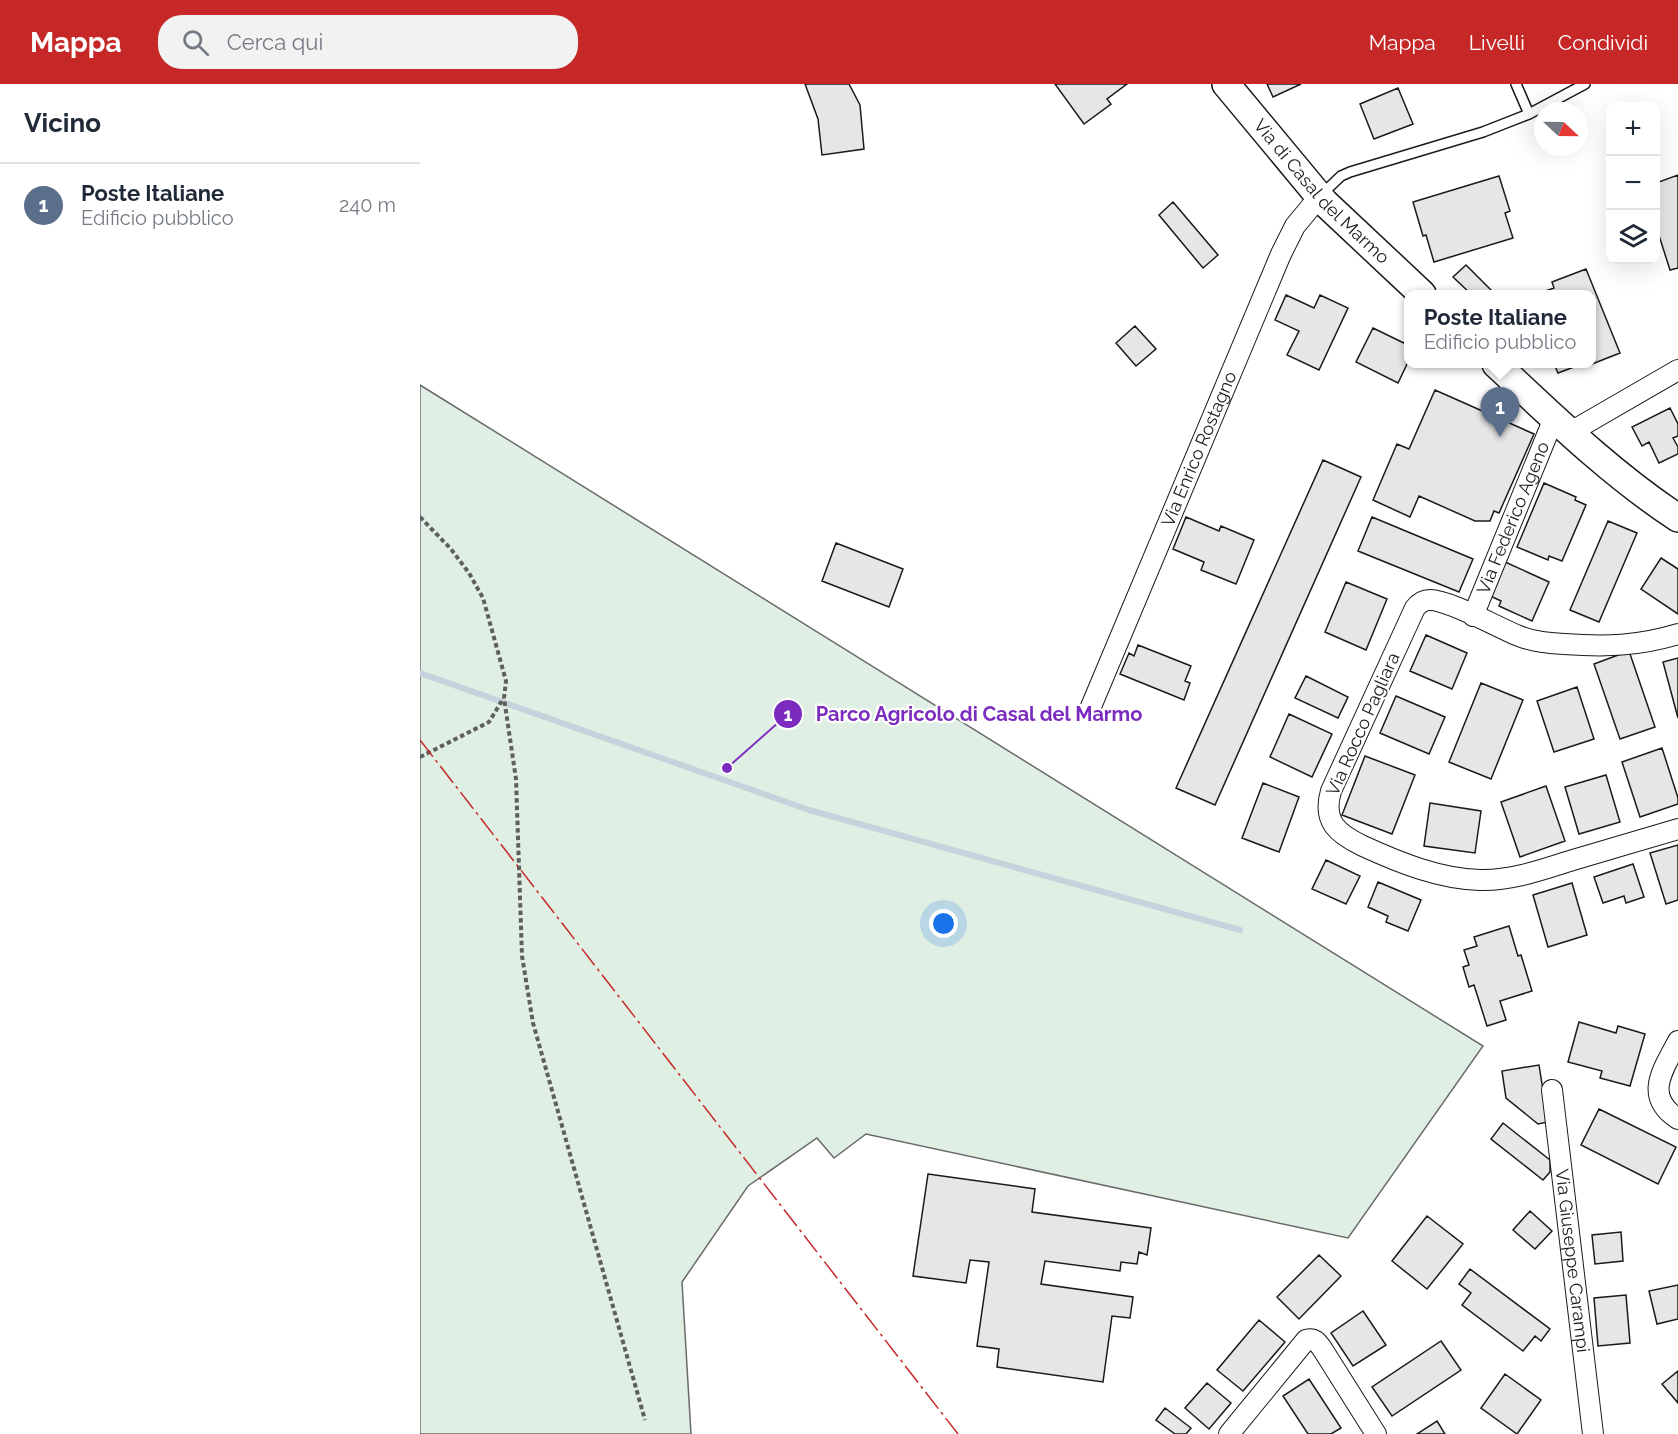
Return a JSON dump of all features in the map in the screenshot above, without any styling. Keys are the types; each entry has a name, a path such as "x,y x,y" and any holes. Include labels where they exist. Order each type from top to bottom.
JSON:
{"main road":[{"name":"Via di Casal del Marmo","path":"1226,84 1319,197 1418,290"},
{"path":"1501,368 1614,471 1678,518"}],"street":[{"name":"Via Enrico Rostagno","path":"1090,709 1281,254 1295,226 1319,197"},
{"path":"1562,425 1678,370"},
{"name":"Via Federico Ageno","path":"1473,616 1562,425"},
{"name":"Via Rocco Pagliara","path":"1678,634 1621,646 1556,643 1521,637 1436,601 1422,602 1415,608 1331,791 1328,812 1330,820 1338,831 1368,848 1423,870 1453,878 1493,880 1540,870 1678,829"},
{"path":"1678,1041 1661,1080 1658,1093 1660,1102 1678,1119"},
{"name":"Via Giuseppe Carampi","path":"1552,1090 1593,1434"},
{"path":"1228,1434 1306,1340 1313,1339 1376,1434"}],"lane":[{"path":"1516,84 1529,114"},
{"path":"1319,197 1341,176 1350,172 1483,132 1529,114 1585,84"}],"path":[{"path":"420,517 451,549 469,573 483,598 506,681 504,698 516,779 522,956 533,1023 645,1420"},
{"path":"420,757 489,722 504,698"}],"green space":[{"path":"420,385 1483,1046 1348,1238 866,1134 834,1158 817,1138 748,1186 682,1282 691,1434 420,1434"}],"building":[{"path":"805,84 849,84 860,105 864,149 822,155 818,119"},
{"path":"1055,84 1127,84 1107,99 1111,104 1084,124"},
{"path":"1267,84 1301,84 1273,97"},
{"path":"1398,88 1413,124 1374,139 1360,104"},
{"path":"1678,175 1678,268 1670,270 1660,239 1660,182"},
{"path":"1499,176 1510,211 1505,213 1513,238 1434,262 1413,202"},
{"path":"1173,202 1218,255 1203,268 1159,215"},
{"path":"1466,265 1491,290 1467,290 1453,277"},
{"path":"1586,269 1594,290 1548,290 1554,288 1552,282"},
{"path":"1596,294 1620,353 1596,362"},
{"path":"1286,295 1314,308 1320,295 1348,308 1319,370 1287,355 1299,331 1275,320"},
{"path":"1135,326 1156,349 1136,366 1116,343"},
{"path":"1373,328 1404,343 1405,368 1398,383 1356,362"},
{"path":"1556,368 1571,368 1558,373"},
{"path":"1435,390 1534,434 1499,513 1494,511 1490,521 1475,521 1419,496 1410,517 1373,500 1397,444 1409,449"},
{"path":"1670,408 1678,424 1678,436 1673,438 1678,447 1678,454 1659,463 1649,442 1642,446 1632,427"},
{"path":"1323,460 1361,477 1215,805 1176,788"},
{"path":"1544,483 1576,497 1575,500 1586,505 1562,561 1549,556 1548,560 1517,547"},
{"path":"1186,517 1219,531 1221,526 1254,540 1236,584 1201,570 1204,562 1173,549"},
{"path":"1372,517 1473,559 1459,592 1358,551"},
{"path":"1608,521 1637,533 1599,622 1570,610"},
{"path":"836,543 903,569 889,607 822,581"},
{"path":"1661,558 1678,569 1678,614 1641,589"},
{"path":"1503,561 1549,582 1532,621 1499,606 1501,601 1488,595"},
{"path":"1346,582 1387,599 1366,650 1325,632"},
{"path":"1426,635 1467,653 1452,689 1410,671"},
{"path":"1138,645 1191,666 1185,681 1190,683 1184,700 1120,674 1129,653 1134,656"},
{"path":"1629,651 1655,727 1620,739 1594,664"},
{"path":"1678,658 1678,718 1663,662"},
{"path":"1306,676 1348,697 1338,718 1295,698"},
{"path":"1481,683 1523,700 1491,779 1449,762"},
{"path":"1577,687 1594,739 1554,752 1537,701"},
{"path":"1396,696 1445,717 1429,754 1380,733"},
{"path":"1289,714 1332,734 1312,777 1270,757"},
{"path":"1662,748 1678,804 1640,817 1622,762"},
{"path":"1365,756 1415,775 1392,834 1342,815"},
{"path":"1606,775 1620,822 1579,834 1565,787"},
{"path":"1263,783 1299,797 1279,852 1242,838"},
{"path":"1546,786 1565,841 1520,857 1501,802"},
{"path":"1430,803 1481,811 1475,853 1424,846"},
{"path":"1678,845 1678,900 1666,904 1650,853"},
{"path":"1326,860 1360,876 1346,904 1312,889"},
{"path":"1633,864 1644,897 1626,903 1624,896 1603,903 1594,877"},
{"path":"1378,882 1421,900 1408,931 1386,922 1388,916 1368,907"},
{"path":"1572,883 1587,935 1548,947 1533,895"},
{"path":"1509,926 1532,991 1500,1001 1506,1020 1487,1026 1474,985 1469,987 1463,967 1469,965 1464,950 1477,946 1474,937"},
{"path":"1579,1022 1616,1033 1618,1026 1645,1034 1630,1086 1600,1078 1602,1071 1568,1062"},
{"path":"1539,1065 1548,1122 1538,1124 1506,1098 1502,1071"},
{"path":"1599,1109 1676,1147 1658,1184 1581,1145"},
{"path":"1503,1123 1550,1160 1550,1172 1543,1180 1491,1139"},
{"path":"928,1174 1035,1189 1032,1212 1151,1228 1147,1255 1139,1252 1137,1264 1121,1262 1120,1271 1045,1261 1041,1284 1133,1297 1130,1318 1112,1316 1103,1382 997,1367 999,1349 977,1346 989,1262 970,1260 966,1283 913,1276"},
{"path":"1530,1211 1552,1231 1535,1249 1513,1230"},
{"path":"1427,1216 1463,1244 1427,1289 1392,1261"},
{"path":"1621,1232 1623,1261 1595,1264 1592,1235"},
{"path":"1319,1255 1341,1276 1299,1319 1277,1297"},
{"path":"1470,1269 1550,1329 1541,1341 1535,1336 1523,1351 1462,1305 1471,1293 1459,1284"},
{"path":"1678,1285 1678,1319 1657,1324 1649,1291"},
{"path":"1626,1295 1630,1343 1598,1346 1594,1298"},
{"path":"1363,1311 1386,1345 1353,1366 1331,1333"},
{"path":"1259,1320 1285,1342 1243,1391 1217,1370"},
{"path":"1441,1341 1461,1370 1392,1416 1372,1387"},
{"path":"1678,1371 1678,1403 1662,1384"},
{"path":"1505,1374 1541,1400 1517,1434 1481,1408"},
{"path":"1309,1379 1341,1428 1331,1434 1308,1434 1283,1396"},
{"path":"1207,1383 1231,1403 1209,1429 1185,1408"},
{"path":"1165,1408 1191,1428 1186,1434 1175,1434 1156,1420"},
{"path":"1437,1421 1445,1434 1417,1434"}],"waterway":[{"path":"420,673 809,810 1240,930"}],"power":[{"path":"420,740 958,1434"}],"place":[{"name":"Poste Italiane","path":"1500,437"},
{"name":"Parco Agricolo di Casal del Marmo","path":"727,768"}]}
